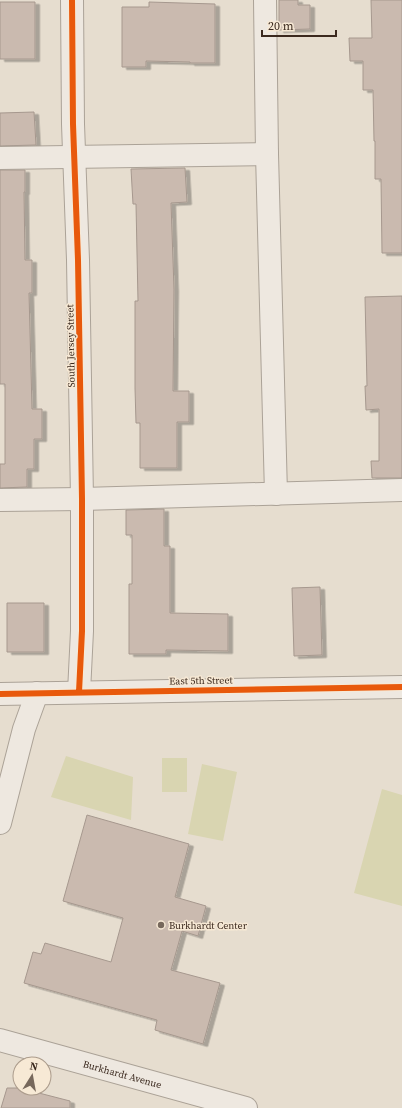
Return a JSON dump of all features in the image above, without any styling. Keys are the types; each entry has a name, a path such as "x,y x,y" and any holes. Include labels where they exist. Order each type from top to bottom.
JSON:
{"street":[{"name":"South Jersey Street","path":"72,0 82,499 82,631 79,692"},
{"path":"265,0 267,154 276,494"},
{"path":"0,158 267,154"},
{"path":"0,500 402,490"},
{"name":"East 5th Street","path":"0,694 402,687"},
{"path":"0,823 24,729 37,693"},
{"name":"Burkhardt Avenue","path":"0,1040 246,1108"}],"shaded area":[{"path":"66,756 133,777 131,820 51,797"},
{"path":"162,758 187,758 187,792 162,792"},
{"path":"202,764 237,772 223,841 188,834"},
{"path":"382,789 402,795 402,906 354,893"}],"building":[{"path":"279,0 298,0 298,5 310,5 310,29 279,30"},
{"path":"371,0 402,0 402,253 382,253 381,179 375,179 373,90 363,90 363,61 350,61 349,38 372,38"},
{"path":"0,2 35,2 35,59 0,59"},
{"path":"149,2 215,4 215,63 146,61 146,67 122,67 122,7 149,7"},
{"path":"34,112 36,145 0,146 0,113"},
{"path":"185,168 187,202 171,203 174,289 173,391 189,391 189,422 177,422 177,468 140,468 140,423 136,423 135,388 135,301 138,301 136,204 133,204 131,169"},
{"path":"0,170 25,170 25,260 32,260 32,293 29,293 32,409 42,409 42,439 34,439 34,469 27,469 27,487 0,488 0,464 5,464 5,384 0,384"},
{"path":"402,296 402,478 372,478 371,461 379,461 379,409 366,410 365,386 367,386 365,297"},
{"path":"164,509 164,546 170,546 170,613 228,614 228,651 166,650 166,654 129,654 129,584 132,584 132,535 126,535 126,510"},
{"path":"320,587 322,655 294,656 292,588"},
{"path":"7,603 44,603 44,652 7,652"},
{"name":"Burkhardt Center","path":"87,815 189,844 175,897 206,906 198,936 182,931 171,970 220,983 203,1044 155,1030 157,1020 24,983 33,952 41,954 45,943 111,962 123,918 63,901"},
{"path":"7,1088 12,1088 12,1096 51,1096 70,1101 70,1108 1,1108"}],"cycle path":[{"path":"72,0 73,124 78,260 82,499 82,631 79,692"},
{"path":"0,694 402,687"}],"place":[{"name":"Burkhardt Center","path":"161,925"}]}
